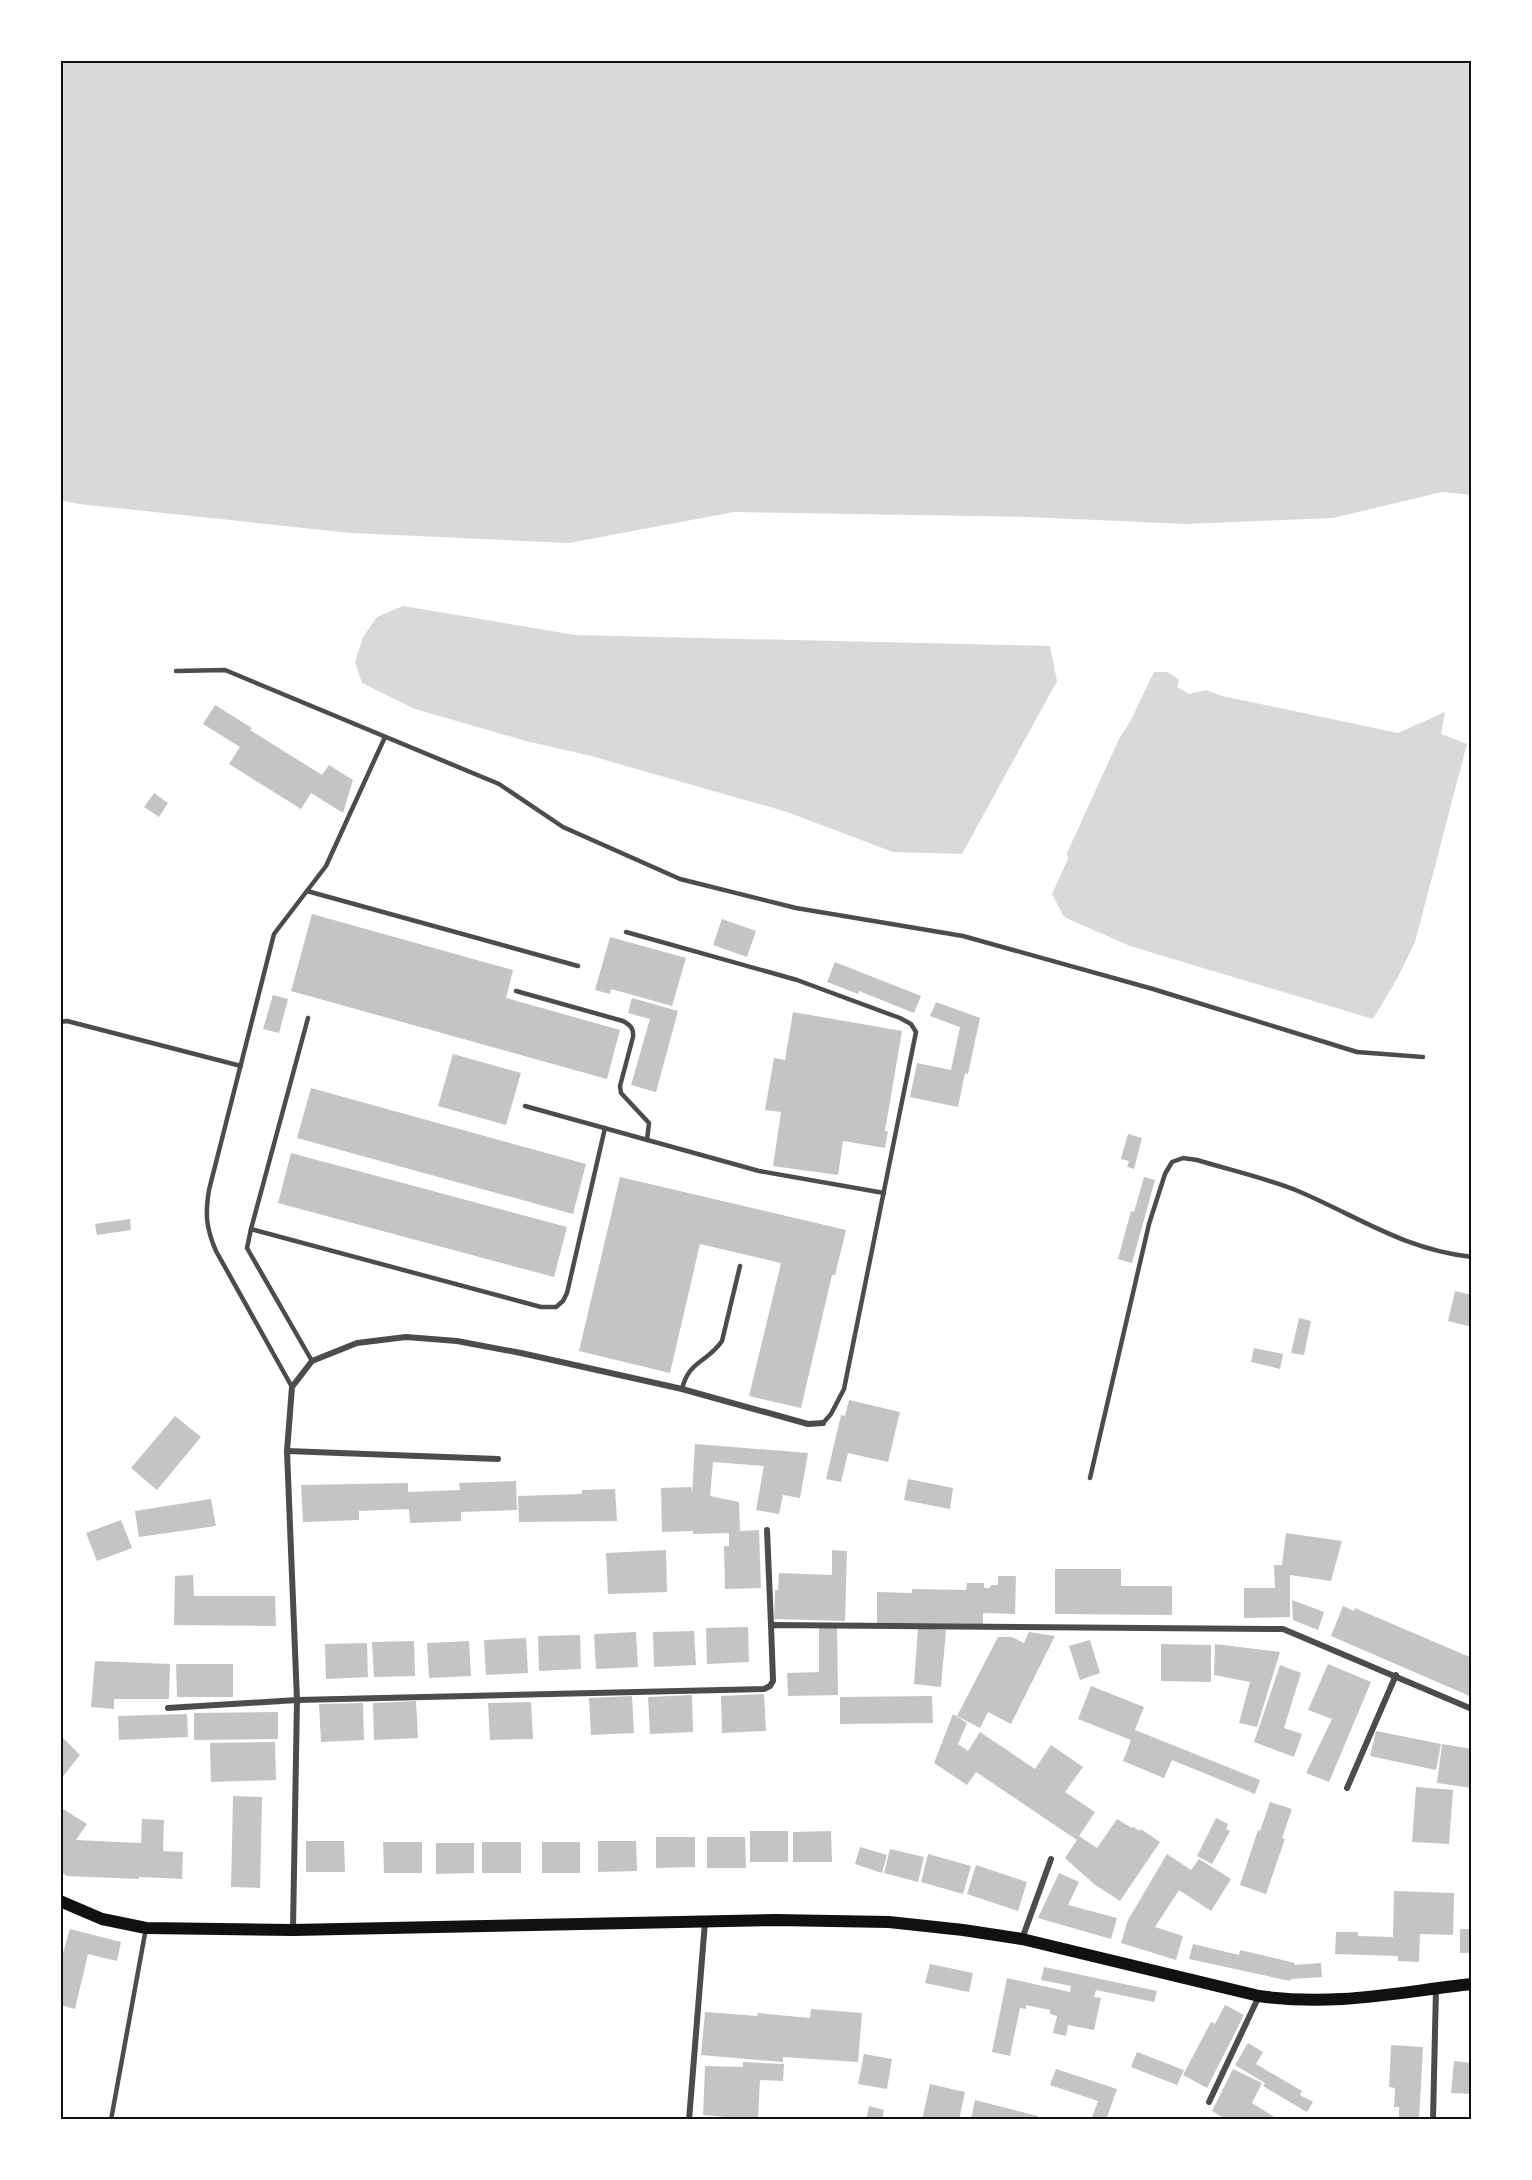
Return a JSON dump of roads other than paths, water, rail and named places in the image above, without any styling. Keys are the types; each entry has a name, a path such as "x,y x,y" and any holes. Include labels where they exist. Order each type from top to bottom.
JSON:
{"main road":[{"path":"60,1901 102,1919 146,1928 293,1930 871,1921 963,1930 1022,1939 1260,1996 1305,2001 1327,2001 1472,1984"}],"street":[{"path":"293,1930 297,1700 287,1451 292,1387 312,1361 357,1343 406,1337 457,1341 682,1389 808,1424 823,1423"},
{"path":"287,1451 498,1459"},
{"path":"168,1708 297,1700 764,1689 773,1681 768,1530"},
{"path":"771,1625 1283,1629 1472,1709"},
{"path":"1347,1788 1396,1675"},
{"path":"1022,1939 1051,1859"},
{"path":"689,2120 705,1922"},
{"path":"1433,2120 1436,1988"},
{"path":"1209,2102 1260,1996"}],"lane":[{"path":"176,671 225,670 499,784 563,827 680,879 795,908 963,936 1153,989 1357,1052 1423,1057"},
{"path":"292,1387 209,1235 206,1211 209,1190 274,934 326,866 385,737"},
{"path":"307,891 578,966"},
{"path":"626,932 797,980 900,1018 911,1024 916,1032 844,1389 831,1414 823,1423"},
{"path":"516,991 623,1021 630,1025 633,1037 620,1086 621,1093 649,1123 647,1140"},
{"path":"308,1018 247,1248 312,1361"},
{"path":"60,1022 67,1021 241,1066"},
{"path":"525,1106 759,1171 884,1192"},
{"path":"251,1229 541,1307 556,1307 567,1293 605,1128"},
{"path":"1090,1478 1149,1224 1165,1174 1172,1162 1183,1158 1197,1160 1296,1190 1411,1244 1447,1254 1472,1257"},
{"path":"682,1389 690,1370 717,1349 722,1341 740,1266"},
{"path":"111,2120 146,1928"}]}
